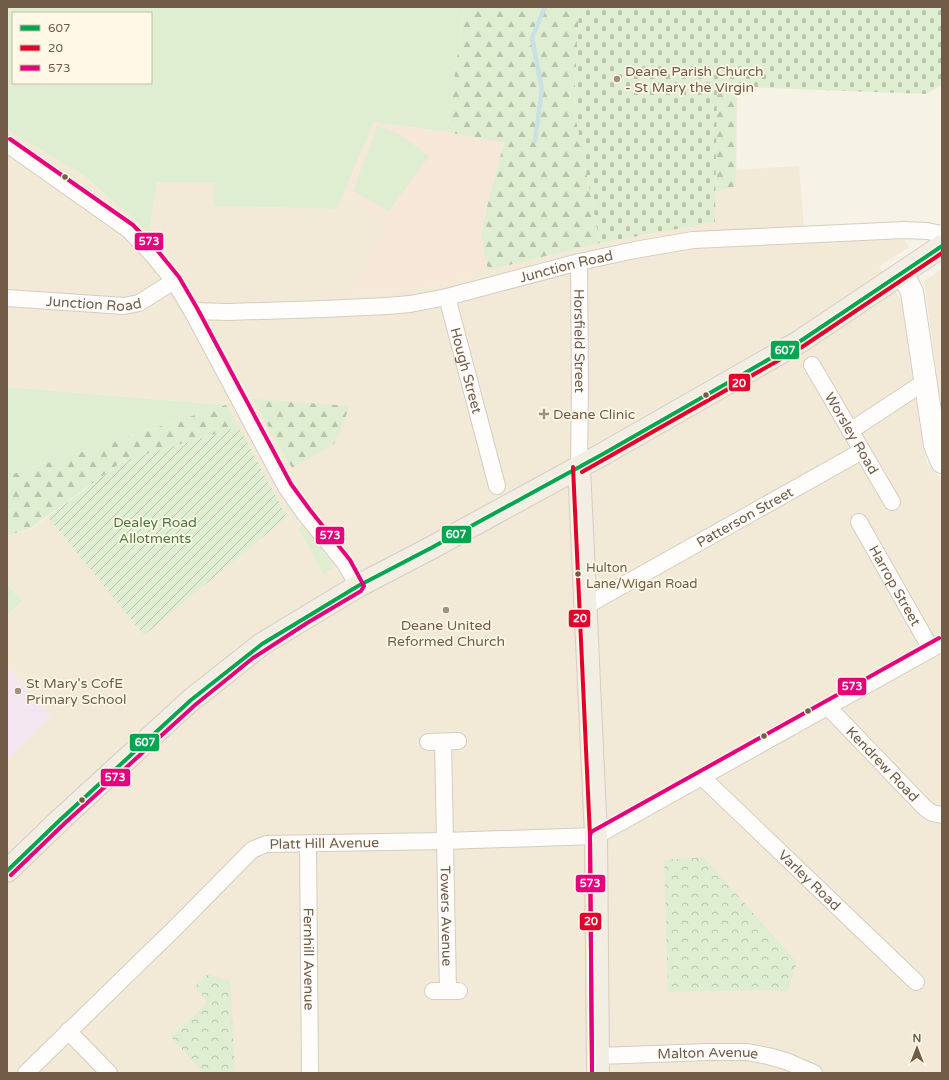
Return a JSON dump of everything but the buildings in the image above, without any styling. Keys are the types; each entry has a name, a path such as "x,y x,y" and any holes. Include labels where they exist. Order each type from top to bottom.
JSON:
{"main road":[{"path":"7,870 191,700 249,653 358,586 432,548 579,467 799,342 942,246"},
{"path":"579,467 596,836 598,1064"}],"street":[{"path":"7,144 129,230 152,254 174,281 192,311 286,487 305,514 345,563 358,586"},
{"name":"Junction Road","path":"192,311 227,312 410,304 447,297 579,262 693,240 904,230 927,231 942,234"},
{"name":"Horsfield Street","path":"579,262 579,467"},
{"path":"902,273 912,292 936,451 942,462"},
{"name":"Junction Road","path":"7,298 124,306 138,303 174,281"},
{"name":"Hough Street","path":"447,297 479,445 498,486"},
{"name":"Worsley Road","path":"812,365 892,502"},
{"path":"850,431 926,381"},
{"name":"Patterson Street","path":"586,606 862,451"},
{"name":"Harrop Street","path":"859,522 936,646"},
{"path":"596,836 936,646"},
{"name":"Kendrew Road","path":"828,707 925,808 932,813 942,816"},
{"name":"Towers Avenue","path":"443,742 447,991"},
{"name":"Varley Road","path":"702,777 916,982"},
{"name":"Platt Hill Avenue","path":"26,1073 175,928 252,850 259,846 266,844 444,842 596,836"},
{"name":"Fernhill Avenue","path":"308,844 310,1073"},
{"path":"68,1031 109,1073"},
{"name":"Malton Avenue","path":"598,1064 708,1052 747,1052 792,1063 814,1073"}],"shaded area":[{"path":"374,122 447,132 504,142 481,235 488,270 427,288 355,294 387,219 344,193"},
{"path":"7,129 86,177 149,231 157,182 214,183 214,206 337,209 344,193 388,219 355,294 427,288 488,270 600,243 715,222 716,191 736,186 736,170 799,166 805,243 903,237 909,247 879,266 902,302 907,320 927,464 942,480 942,1073 7,1073 7,760 51,717 7,666 7,536 31,529 48,517 144,634 287,517 226,405 7,387"},
{"path":"942,269 942,412 924,281"},
{"name":"St Mary's CofE Primary School","path":"7,666 51,717 7,760"}],"green space":[{"path":"7,7 464,7 447,132 374,122 337,209 214,206 214,183 157,182 149,232 86,177 7,129"},
{"path":"464,7 579,7 574,109 600,243 488,270 481,235 489,198 504,143 447,132"},
{"path":"579,7 942,7 942,85 926,94 717,86 715,222 600,243 574,109"},
{"path":"716,86 737,87 736,186 716,191"},
{"path":"377,126 399,134 429,156 389,211 353,191"},
{"path":"7,387 226,405 7,476"},
{"path":"253,399 350,406 334,444 292,468"},
{"path":"226,405 239,427 123,461 31,528 7,536 7,476"},
{"name":"Dealey Road Allotments","path":"239,427 287,517 144,635 48,517 123,461"},
{"path":"298,527 303,527 331,562 333,568 323,573"},
{"path":"7,585 22,601 7,615"},
{"path":"704,857 797,963 787,992 775,990 668,992 664,860"},
{"path":"208,974 230,981 235,1073 203,1073 171,1037 206,1004 206,1000 194,987"}],"waterway":[{"path":"535,141 542,89 532,38 545,7"}],"transit line":[{"name":"573","path":"10,139 133,225 157,250 179,277 291,484 350,560 364,586 361,591 307,623 253,658 195,705 65,823 11,875"},
{"name":"607","path":"7,871 61,819 191,700 262,644 358,586 603,454 799,342 942,246"},
{"name":"20","path":"582,472 802,347 942,253"},
{"name":"20","path":"573,467 590,836 592,1073"},
{"name":"573","path":"592,1073 591,832 939,638"}],"place":[{"name":"Deane Parish Church - St Mary the Virgin","path":"617,79"},
{"name":"Deane Clinic","path":"544,414"},
{"name":"Hulton Lane/Wigan Road","path":"578,574"},
{"name":"Deane United Reformed Church","path":"446,610"},
{"name":"St Mary's CofE Primary School","path":"18,691"}]}
